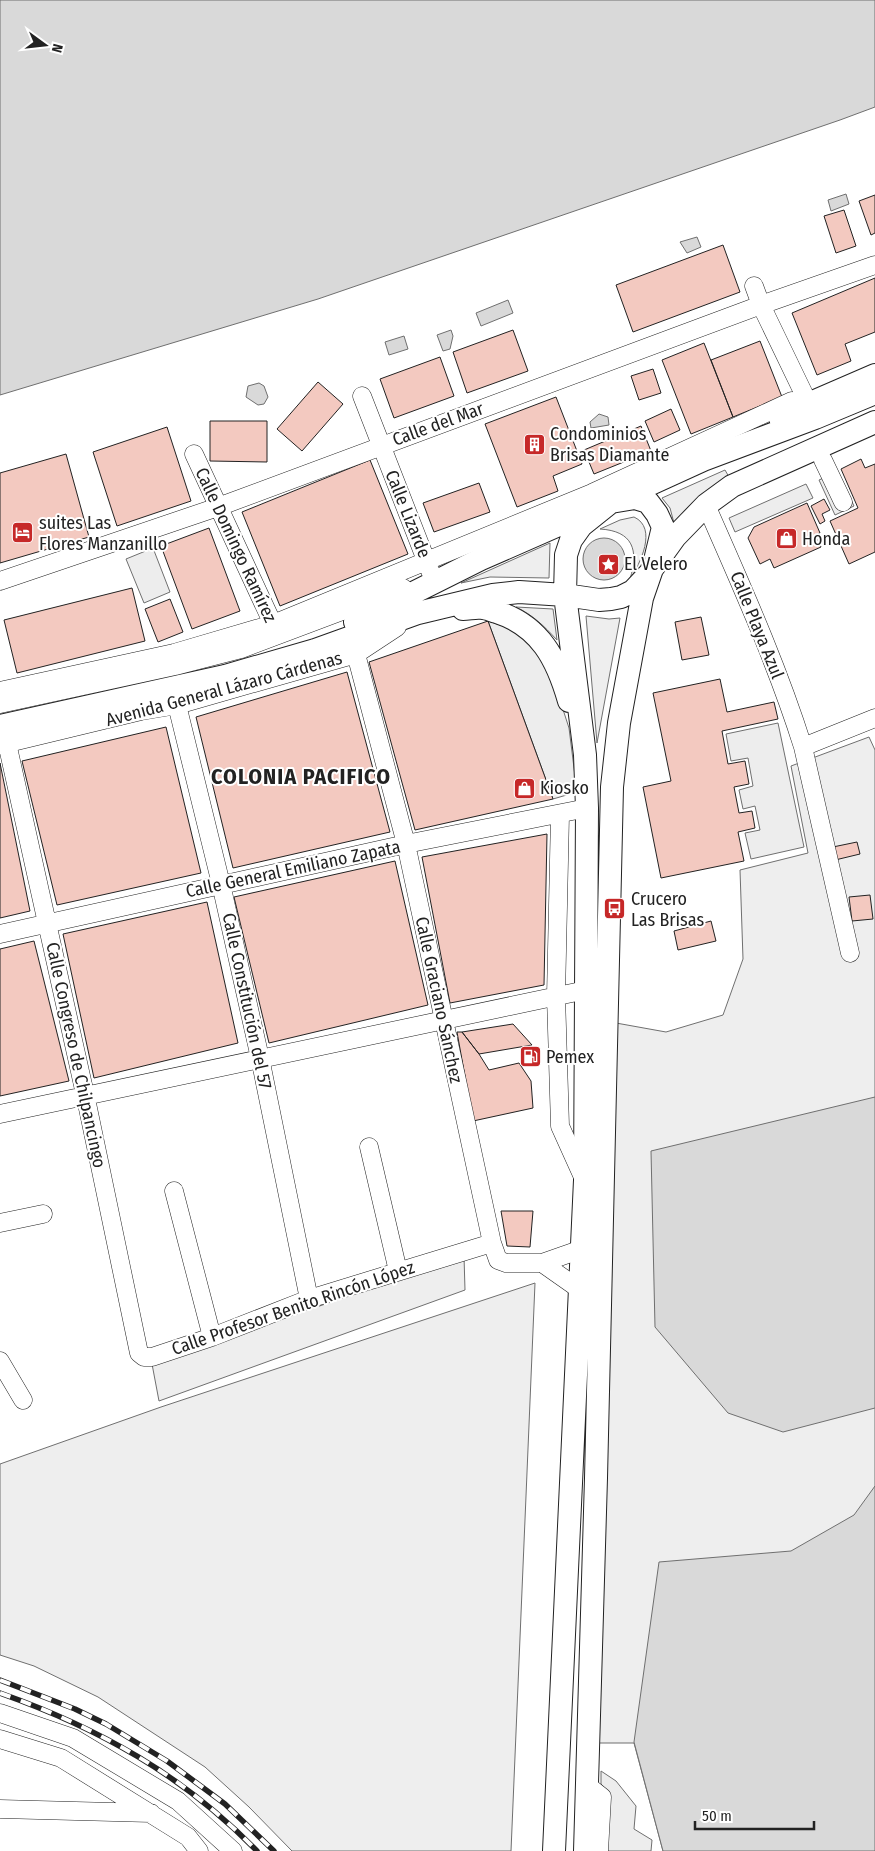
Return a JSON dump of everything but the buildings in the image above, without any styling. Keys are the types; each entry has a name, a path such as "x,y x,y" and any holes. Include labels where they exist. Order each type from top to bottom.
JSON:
{"main road":[{"path":"554,1851 585,1180 587,808 585,755 565,595 565,563 571,540 581,526 611,502 703,460 875,375"},
{"path":"809,406 875,393"},
{"path":"418,613 493,595 519,592 565,595 599,600 621,597 633,591 707,508 732,486 875,422"},
{"path":"707,508 875,437"},
{"path":"585,1851 598,1418 612,787 619,723 642,598 663,527 658,514 648,502 635,498 611,502"},
{"name":"Avenida General Lázaro Cárdenas","path":"315,650 341,630 481,559 611,502"},
{"path":"418,613 482,608 512,617 530,628 543,642 556,664 585,755"},
{"name":"Avenida General Lázaro Cárdenas","path":"2,738 315,650 418,613"}],"street":[{"name":"Calle del Mar","path":"0,581 218,507 761,305 875,265"},
{"path":"754,286 761,305 809,406"},
{"path":"430,569 592,493 809,406 875,364"},
{"name":"Calle Lizarde","path":"362,396 430,569"},
{"name":"Calle Domingo Ramírez","path":"194,454 275,630"},
{"path":"823,460 843,502"},
{"name":"Calle Playa Azul","path":"707,508 772,657 803,747 850,953"},
{"name":"Avenida General Lázaro Cárdenas","path":"0,704 175,666 241,649 275,630 430,569 481,559"},
{"name":"Avenida General Lázaro Cárdenas","path":"2,738 177,705 356,654 418,613"},
{"path":"0,691 275,630"},
{"name":"Calle Graciano Sánchez","path":"356,654 406,844 442,1020 492,1243 498,1260 506,1263 542,1263"},
{"name":"Calle Constitución del 57","path":"177,705 221,884 260,1058 309,1299"},
{"path":"803,747 875,718"},
{"name":"Calle Congreso de Chilpancingo","path":"2,738 48,923 139,1353 144,1357 152,1357"},
{"name":"Calle General Emiliano Zapata","path":"0,934 406,844 560,815 587,808"},
{"path":"560,815 556,996 560,1126 585,1180"},
{"path":"0,1114 85,1094 586,990"},
{"path":"369,1147 398,1271"},
{"path":"174,1191 212,1337"},
{"path":"0,1222 43,1214"},
{"name":"Calle Profesor Benito Rincón López","path":"152,1357 212,1337 309,1299 492,1243"},
{"path":"542,1263 582,1249"},
{"path":"542,1263 579,1289"},
{"path":"0,1361 23,1400"},
{"path":"0,1712 73,1738 178,1801 233,1851"},
{"path":"0,1739 61,1758 188,1837 199,1851"},
{"path":"587,1785 602,1797 599,1851"},
{"path":"0,1809 151,1813"}],"shaded area":[{"path":"0,0 875,0 875,107 318,299 0,395"},
{"path":"846,194 849,204 831,211 828,200"},
{"path":"697,237 701,247 687,253 680,242"},
{"path":"508,300 513,313 481,326 476,313"},
{"path":"451,330 453,336 450,349 443,351 437,335"},
{"path":"404,336 408,349 389,355 385,342"},
{"path":"259,383 264,386 268,397 264,404 258,405 246,397 248,386"},
{"path":"599,414 608,417 609,425 591,428 590,422"},
{"path":"725,470 729,477 674,523 670,508 662,498"},
{"path":"838,472 854,506 835,515 819,480"},
{"path":"806,484 813,498 735,532 729,518"},
{"path":"634,517 641,522 645,529 646,537 642,556 630,579 634,559 631,544 620,534 600,529 620,520"},
{"path":"608,538 616,541 622,547 625,559 622,571 616,577 600,580 592,577 586,571 583,555 586,547 592,541"},
{"path":"550,543 549,578 490,577 461,583"},
{"path":"153,548 170,592 144,603 126,559"},
{"path":"516,607 553,609 557,640 538,621"},
{"path":"586,616 609,619 620,618 597,743"},
{"path":"488,621 509,628 536,646 558,694 569,728 577,792 553,799"},
{"path":"778,723 804,847 751,859 745,833 760,830 755,806 743,809 739,790 753,786 748,758 731,761 726,734"},
{"path":"869,737 875,750 875,1851 663,1851 634,1743 598,1743 616,1023 666,1032 723,1015 743,959 740,870 808,853 791,766"},
{"path":"875,1097 875,1408 783,1432 728,1413 655,1327 651,1151"},
{"path":"464,1256 465,1290 159,1401 152,1364"},
{"path":"535,1283 511,1851 292,1851 249,1807 205,1767 98,1697 34,1666 0,1655 0,1464 161,1407"},
{"path":"875,1486 875,1851 663,1851 634,1742 659,1562 791,1551 854,1515"},
{"path":"601,1771 616,1781 636,1806 634,1829 652,1840 651,1851 606,1851 609,1792 601,1784"}],"railway":[{"path":"0,1680 75,1709 106,1724 167,1761 225,1804 274,1851"},
{"path":"0,1693 72,1722 138,1757 200,1799 257,1851"}],"place":[{"name":"Condominios Brisas Diamante","path":"534,444"},
{"name":"suites Las Flores Manzanillo","path":"23,533"},
{"name":"Honda","path":"786,539"},
{"name":"El Velero","path":"608,564"},
{"name":"Kiosko","path":"524,788"},
{"name":"Crucero Las Brisas","path":"615,909"},
{"name":"Pemex","path":"530,1057"}],"district":[{"name":"COLONIA PACIFICO","path":"301,776"}]}
